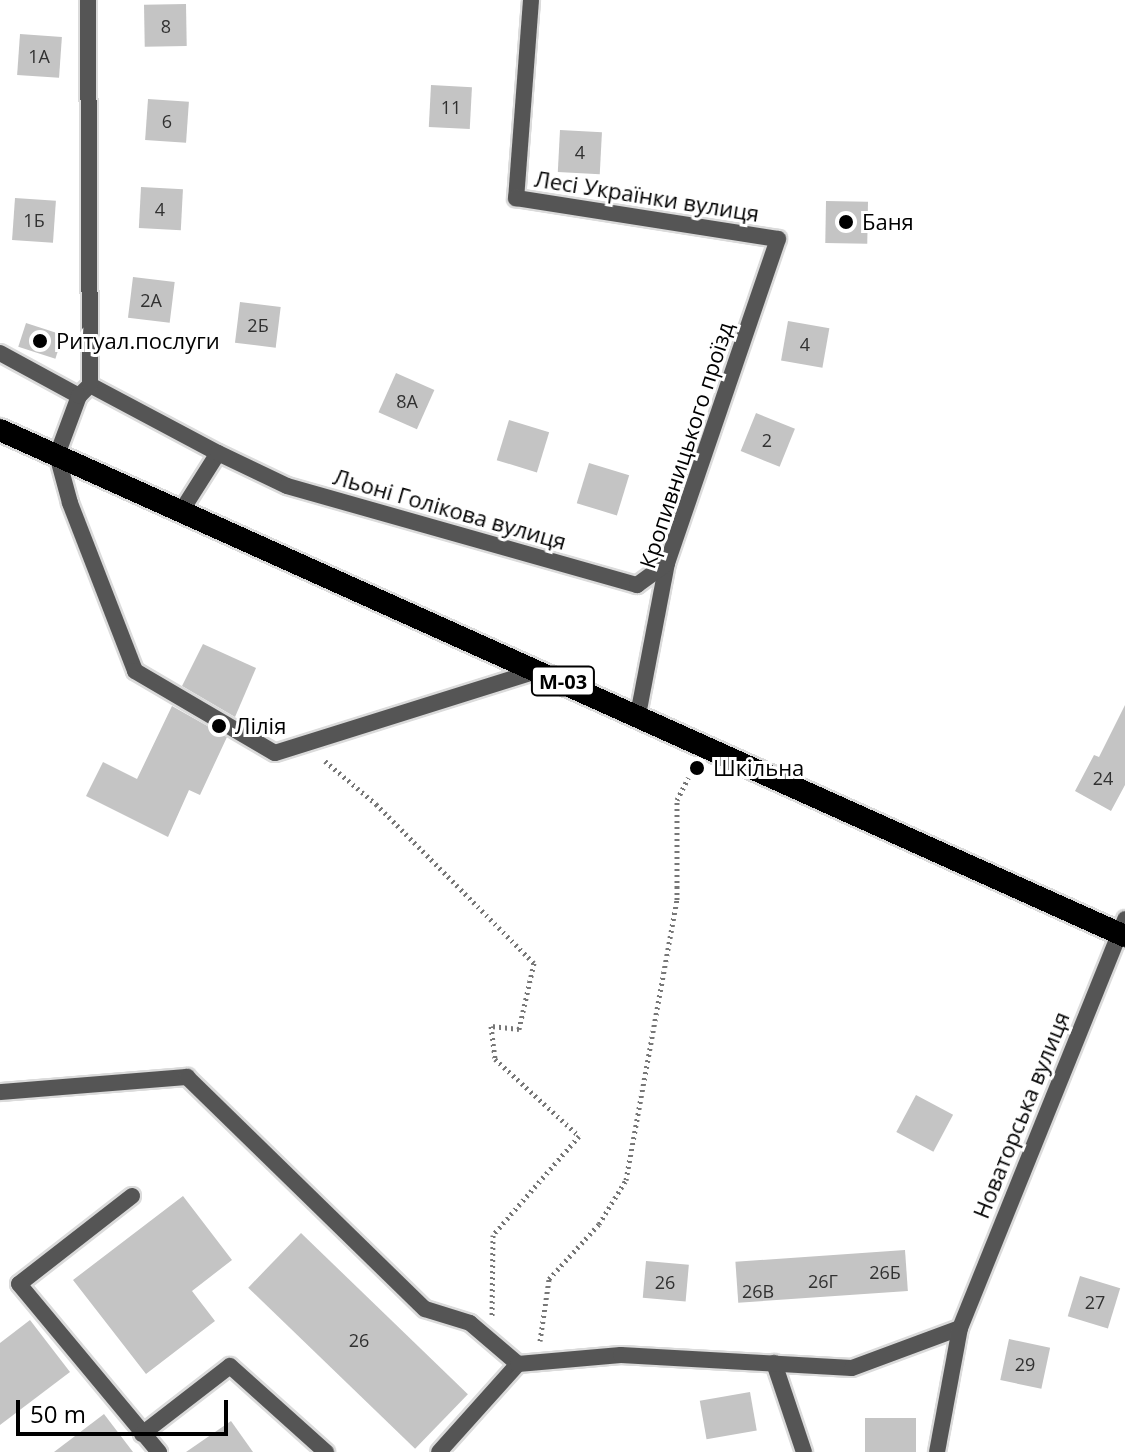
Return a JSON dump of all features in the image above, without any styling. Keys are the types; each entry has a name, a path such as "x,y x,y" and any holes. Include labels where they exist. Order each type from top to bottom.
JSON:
{"highway":[{"name":"М-03","path":"0,430 1123,930"}],"street":[{"path":"88,0 85,390 57,455 70,503 135,671 275,753 540,670"},
{"name":"Лесі Українки вулиця","path":"531,0 516,198 778,239"},
{"name":"Кропивницького проїзд","path":"638,715 667,563 778,239"},
{"name":"Льоні Голікова вулиця","path":"0,353 287,486 637,585 667,563"},
{"path":"182,510 218,453"},
{"name":"Новаторська вулиця","path":"937,1452 960,1328 1123,930"},
{"path":"0,1092 187,1077 425,1309 470,1323 518,1364"},
{"path":"132,1196 19,1284 159,1452"},
{"path":"439,1452 518,1364 621,1355 852,1368 960,1328"},
{"path":"774,1363 804,1452"},
{"path":"142,1434 230,1366 326,1452"}],"path":[{"path":"305,743 376,804 534,963 519,1029 491,1026 495,1059 579,1136 493,1235 492,1342"},
{"path":"538,1362 549,1279 599,1224 626,1180 677,900 677,800 688,778"}],"building":[{"path":"186,4 187,46 145,47 144,5"},
{"path":"20,34 62,37 59,78 17,75"},
{"path":"431,85 472,87 470,129 429,127"},
{"path":"148,99 189,102 186,143 145,140"},
{"path":"560,130 602,132 600,174 558,172"},
{"path":"141,187 183,189 181,230 139,228"},
{"path":"15,198 56,201 53,243 12,240"},
{"name":"Баня","path":"826,201 868,202 867,244 825,243"},
{"path":"133,277 175,282 170,323 128,318"},
{"path":"240,302 281,307 276,348 235,343"},
{"path":"788,321 829,328 822,368 781,360"},
{"name":"Ритуал.послуги","path":"26,323 63,335 55,359 18,347"},
{"path":"396,373 434,390 417,429 379,412"},
{"path":"756,413 795,429 780,467 741,451"},
{"path":"509,420 549,432 537,472 497,460"},
{"path":"589,463 629,475 617,515 577,503"},
{"path":"203,644 256,668 235,717 182,686"},
{"path":"1125,705 1125,785 1111,811 1075,791 1094,755 1099,757"},
{"path":"172,706 227,737 200,795 189,790 168,837 86,796 103,762 137,779"},
{"path":"916,1095 953,1115 933,1152 896,1132"},
{"path":"183,1196 232,1260 192,1291 215,1321 146,1374 73,1280"},
{"path":"301,1233 468,1394 415,1449 248,1288"},
{"path":"905,1250 908,1291 738,1303 735,1262"},
{"path":"646,1261 689,1265 686,1302 643,1298"},
{"path":"1080,1276 1120,1288 1108,1328 1068,1316"},
{"path":"30,1320 70,1372 0,1425 0,1343"},
{"path":"1009,1339 1050,1348 1041,1389 1000,1380"},
{"path":"750,1392 757,1430 707,1439 700,1401"},
{"path":"104,1414 133,1452 54,1452"},
{"path":"865,1418 916,1418 916,1452 865,1452"},
{"path":"231,1421 253,1452 186,1452"}],"place":[{"name":"Баня","path":"846,222"},
{"name":"Ритуал.послуги","path":"40,341"},
{"name":"Лілія","path":"219,726"},
{"name":"Шкільна","path":"697,768"}]}
